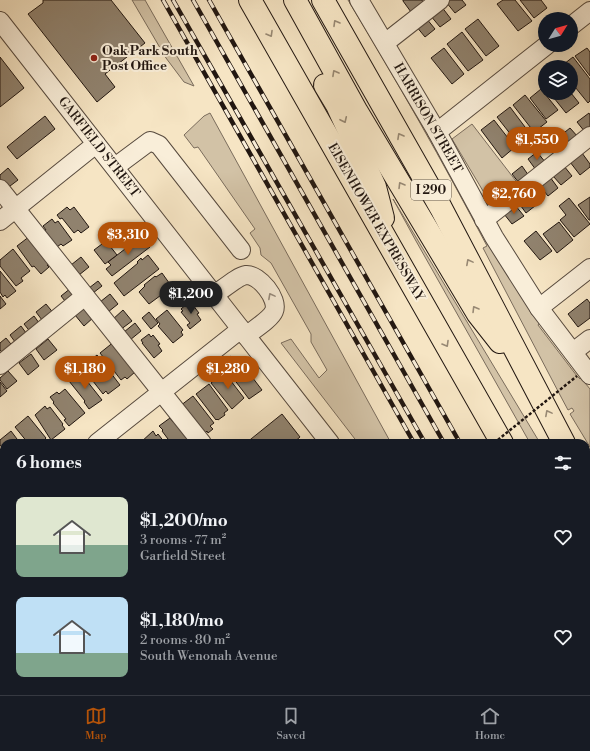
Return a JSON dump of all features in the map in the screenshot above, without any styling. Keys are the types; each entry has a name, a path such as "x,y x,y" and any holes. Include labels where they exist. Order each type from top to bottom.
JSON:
{"highway":[{"name":"EISENHOWER EXPRESSWAY","path":"250,0 500,439"},
{"path":"278,0 336,105 375,187 392,249"},
{"path":"294,0 357,112 478,314 533,384"},
{"name":"I 290","path":"323,0 440,208 562,439"}],"street":[{"name":"HARRISON STREET","path":"359,0 437,132 501,249 540,308 573,352 584,376"},
{"path":"385,43 440,0"},
{"path":"578,20 590,11"},
{"name":"GARFIELD STREET","path":"0,21 327,439"},
{"path":"437,132 538,52"},
{"path":"484,220 590,136"},
{"path":"115,167 150,141 159,145 241,250"},
{"path":"0,221 96,144"},
{"path":"0,189 199,439"},
{"path":"540,308 590,268"},
{"path":"102,439 162,392 244,332 268,318 274,312 275,306 272,297 262,282 255,277 245,275 214,295"},
{"path":"0,364 85,296"},
{"path":"573,352 590,339"}],"path":[{"path":"499,439 584,376"}],"shaded area":[{"path":"132,0 145,0 194,86 184,82 166,58"},
{"path":"348,0 353,0 540,322 538,325 577,376 580,379 581,378 590,389 590,439 585,439 570,414 574,411 572,408 568,410 483,248 487,246 402,91"},
{"path":"210,113 389,439 355,439 281,343 291,339 319,378 327,370 311,342 311,334 271,263 261,255 260,248 250,233 255,229 198,147 194,148 184,135 204,116"},
{"path":"472,124 519,185 492,206 452,139"},
{"path":"393,199 538,439 528,439"}],"building":[{"name":"Oak Park South Post Office","path":"43,0 111,0 145,43 105,74 115,87 97,102 28,14 43,3"},
{"path":"403,0 422,0 423,2 411,12"},
{"path":"449,0 462,0 466,5 455,13 446,2"},
{"path":"503,0 515,0 532,21 518,31 497,4"},
{"path":"520,0 541,0 547,8 542,12 538,12 538,15 534,18"},
{"path":"441,6 451,19 440,27 430,15"},
{"path":"426,18 435,29 425,37 416,26"},
{"path":"478,19 499,46 486,56 465,29"},
{"path":"462,32 483,60 468,71 447,44"},
{"path":"444,48 464,74 452,84 431,58"},
{"path":"587,48 590,52 590,76 578,60 575,56"},
{"path":"0,57 24,88 0,107"},
{"path":"578,63 590,79 590,101 588,103 578,91"},
{"path":"538,91 538,100 550,100 558,110 546,119 530,98"},
{"path":"525,95 547,122 534,132 513,105"},
{"path":"556,100 577,100 579,103 566,113"},
{"path":"510,107 531,135 519,145 497,117"},
{"path":"589,113 590,128 585,132 577,122"},
{"path":"45,116 55,129 17,159 7,147"},
{"path":"494,120 515,147 502,158 481,130"},
{"path":"570,128 578,137 567,146 560,136"},
{"path":"559,139 566,148 556,156 549,146"},
{"path":"537,152 546,163 536,170 528,159"},
{"path":"582,153 590,164 590,167 580,175 570,162"},
{"path":"522,166 529,176 519,183 512,174"},
{"path":"564,166 572,176 561,185 553,176"},
{"path":"8,168 18,180 6,189 0,182 0,175"},
{"path":"550,177 558,188 548,196 539,185"},
{"path":"532,191 540,202 526,213 518,202"},
{"path":"590,197 590,220 589,220 578,205"},
{"path":"569,198 590,224 574,237 560,220 566,215 559,206"},
{"path":"515,205 524,216 512,224 504,214"},
{"path":"67,207 70,210 74,207 89,227 81,233 78,230 74,233 62,218 60,219 57,215"},
{"path":"52,219 55,223 58,221 72,240 63,246 61,244 57,247 45,231 46,230 43,226"},
{"path":"559,222 573,240 557,253 543,234"},
{"path":"536,231 552,251 540,260 524,241"},
{"path":"30,236 51,262 47,265 49,267 41,274 34,266 32,267 17,246"},
{"path":"142,236 150,247 112,276 106,269 111,265 108,262"},
{"path":"106,241 117,255 105,264 94,250"},
{"path":"13,249 30,271 21,278 23,281 16,286 0,266 0,260"},
{"path":"148,255 159,269 124,296 114,283 138,263 137,262 141,258 142,260"},
{"path":"81,257 89,267 79,275 71,265"},
{"path":"0,271 16,291 7,298 5,295 3,297 0,292"},
{"path":"162,273 172,287 149,304 139,292 145,286 144,285 155,276 156,277"},
{"path":"98,281 102,286 93,293 89,288"},
{"path":"177,287 185,296 173,306 166,296"},
{"path":"71,288 79,298 69,306 61,296"},
{"path":"110,294 118,304 108,312 100,302"},
{"path":"0,296 6,304 0,309"},
{"path":"587,299 590,303 590,318 578,327 568,314"},
{"path":"188,303 190,305 192,304 199,313 197,314 201,320 190,329 187,325 190,323 181,312 183,311 181,309"},
{"path":"46,304 55,315 45,324 36,312"},
{"path":"86,307 94,317 84,326 75,315"},
{"path":"123,310 132,321 120,330 112,320"},
{"path":"167,310 183,330 181,332 183,335 173,343 158,326 160,324 156,319"},
{"path":"149,312 158,323 151,329 142,318"},
{"path":"34,316 42,327 32,334 24,324"},
{"path":"135,323 141,331 130,340 124,332"},
{"path":"21,326 29,337 18,346 10,335"},
{"path":"149,334 151,337 153,335 160,344 158,345 162,351 154,358 141,340"},
{"path":"6,338 15,349 5,356 0,350 0,343"},
{"path":"48,339 57,350 44,360 36,349"},
{"path":"115,341 135,372 127,379 125,377 121,380 100,353"},
{"path":"31,354 39,366 28,375 19,363"},
{"path":"97,355 120,385 108,394 106,391 103,394 82,367"},
{"path":"231,356 236,363 239,360 262,390 249,399 227,370 230,368 225,361"},
{"path":"8,371 17,381 7,389 0,378"},
{"path":"81,371 83,376 102,400 89,409 84,402 85,401 69,381"},
{"path":"224,372 244,398 232,409 211,383"},
{"path":"0,382 7,391 0,397"},
{"path":"209,384 228,410 224,413 225,415 218,420 216,420 196,394"},
{"path":"65,389 85,413 69,426 64,420 66,419 50,397 57,392 59,394"},
{"path":"193,396 214,423 210,426 213,429 208,433 207,431 203,435 180,406"},
{"path":"45,406 47,409 50,407 65,429 50,439 35,415"},
{"path":"282,414 300,437 298,439 251,439"},
{"path":"28,416 46,438 25,439 15,427"},
{"path":"170,418 173,422 176,420 190,439 168,439 159,426"},
{"path":"11,431 17,439 1,439"},
{"path":"153,431 156,436 158,434 162,439 144,439"}],"railway":[{"path":"163,0 412,439"},
{"path":"173,0 423,439"},
{"path":"193,0 442,439"},
{"path":"209,0 458,439"}],"place":[{"name":"Oak Park South Post Office","path":"94,58"}]}
